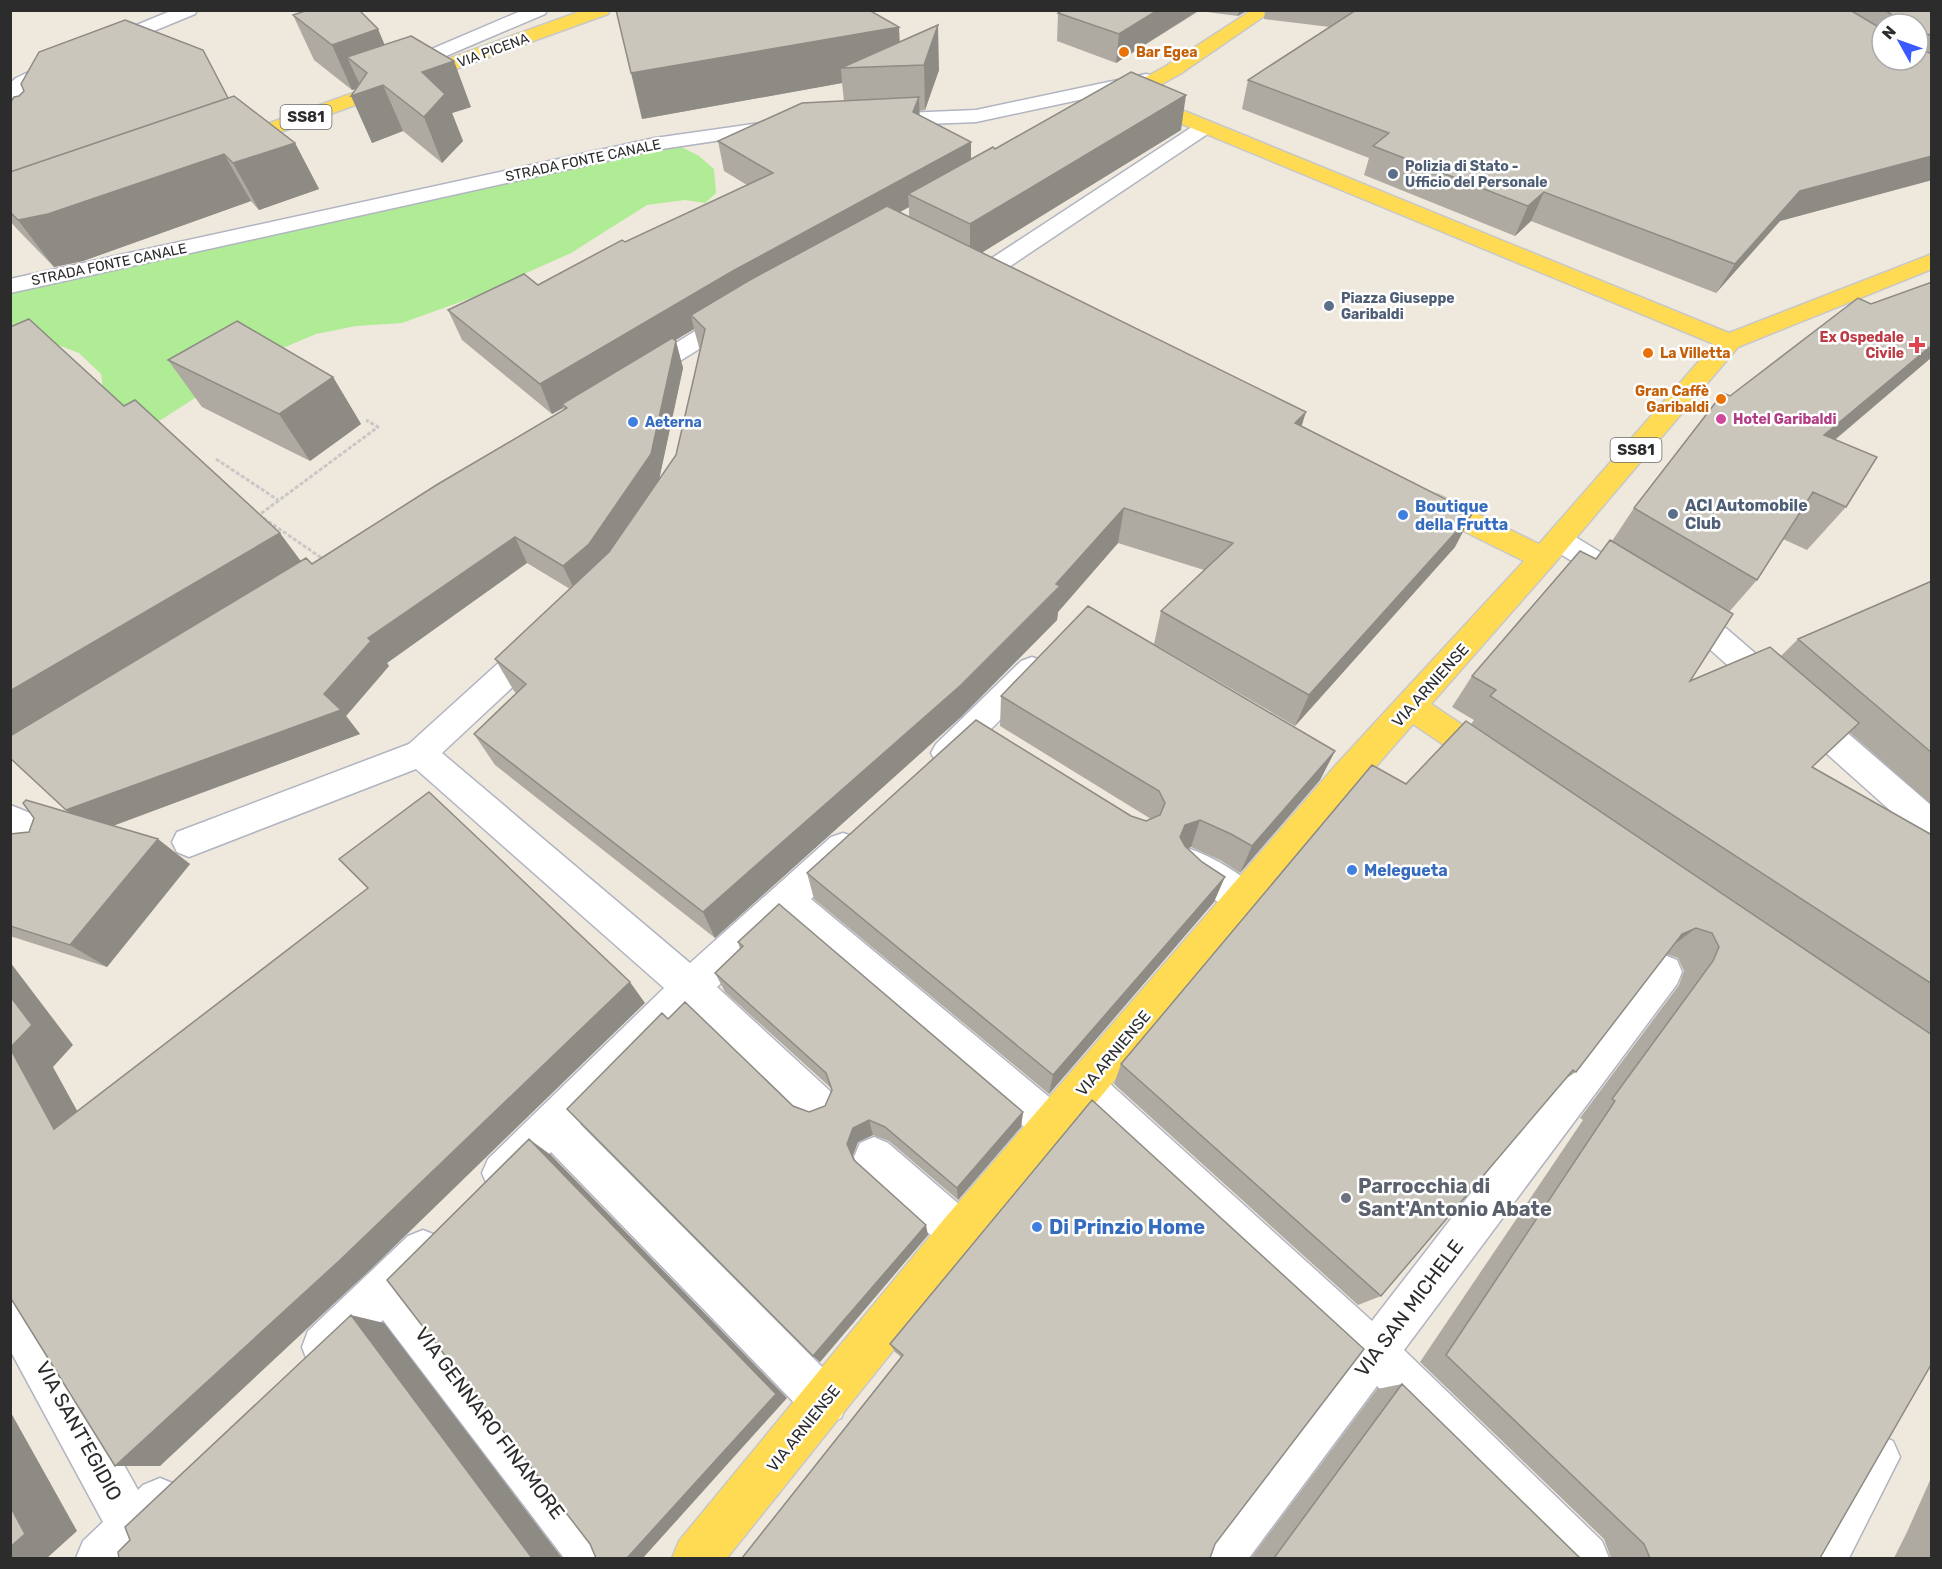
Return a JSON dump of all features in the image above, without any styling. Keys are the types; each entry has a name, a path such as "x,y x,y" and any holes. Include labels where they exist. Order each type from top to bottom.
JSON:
{"main road":[{"name":"VIA PICENA","path":"211,151 602,10"},
{"path":"1098,112 1162,76 1255,19 1265,10"},
{"path":"1128,95 1729,342"},
{"name":"SS81","path":"1551,549 1729,342 1932,261"},
{"path":"970,270 1009,290"},
{"path":"1403,489 1551,549"},
{"name":"VIA ARNIENSE","path":"696,1558 960,1233 1243,898 1337,769 1411,707 1551,549"},
{"path":"1411,707 1514,776"}],"street":[{"path":"10,93 22,82 75,57 189,10"},
{"path":"412,79 433,56 539,10"},
{"path":"862,121 976,116 1162,76"},
{"name":"STRADA FONTE CANALE","path":"10,286 655,144 800,124"},
{"path":"970,270 1205,126"},
{"path":"621,388 756,304"},
{"path":"680,351 699,364 697,375"},
{"path":"1551,549 1647,595 1716,637 1932,827"},
{"path":"189,842 420,753 559,626"},
{"path":"923,775 974,728 1056,644"},
{"path":"974,728 1003,746"},
{"path":"420,753 690,987 816,1105"},
{"path":"10,819 52,846"},
{"path":"294,1376 690,987 863,830"},
{"path":"1190,864 1243,898"},
{"path":"786,900 1052,1125"},
{"name":"VIA SAN MICHELE","path":"1219,1558 1664,972"},
{"path":"1084,1087 1375,1353 1585,1558"},
{"path":"552,1124 825,1402"},
{"path":"874,1156 960,1233"},
{"name":"VIA GENNARO FINAMORE","path":"386,1287 594,1558"},
{"name":"VIA SANT'EGIDIO","path":"10,1304 140,1543"},
{"path":"1823,1558 1893,1425"},
{"path":"100,1558 140,1543 184,1480"}],"path":[{"path":"331,564 259,514 378,427 366,420"},
{"path":"216,459 278,501"}],"green space":[{"path":"678,145 699,156 714,169 716,193 705,203 685,200 647,205 571,253 471,298 402,323 356,326 316,334 254,360 153,425 104,393 101,374 79,353 53,343 11,355 11,292 462,189"}],"building":[{"path":"308,10 359,10 378,29 332,45 293,15"},
{"path":"616,10 869,10 899,27 631,73"},
{"path":"1063,10 1158,10 1119,34 1058,13"},
{"path":"1356,10 1850,10 1870,22 1870,72 1930,72 1930,53 1932,54 1932,156 1800,191 1735,264 1544,192 1528,206 1373,146 1389,133 1248,80"},
{"path":"1884,10 1932,10 1932,36 1930,35 1930,12 1887,12"},
{"path":"125,20 203,50 228,98 10,172 10,103 14,97 24,91 21,84 39,52"},
{"path":"938,25 924,65 841,68"},
{"path":"411,36 454,61 422,72 445,94 424,117 383,85 351,96 367,73 347,57"},
{"path":"1131,72 1186,95 970,224 908,194 993,147 995,149"},
{"path":"234,96 295,143 233,163 224,154 48,214 18,220 10,212 10,172"},
{"path":"919,97 913,112 971,142 731,272 540,384 448,310 524,274 538,285 622,240 625,242 773,173 718,141 802,103"},
{"path":"887,206 1306,412 1295,423 1473,513 1309,695 1161,611 1233,543 1124,508 1056,584 1060,586 961,685 703,912 474,734 526,684 495,659 609,552 676,455 705,329 691,315 748,281"},
{"path":"1932,282 1932,345 1824,435 1877,457 1846,507 1813,492 1757,580 1634,508 1723,393 1730,396 1858,298 1871,304"},
{"path":"29,319 124,406 135,400 280,533 10,691 10,327"},
{"path":"237,321 333,377 279,414 168,360"},
{"path":"672,338 676,341 651,454 589,544 563,566 515,537 368,638 371,641 324,694 341,710 66,810 10,758 10,736 306,558 312,564 438,484 567,408 562,404"},
{"path":"1610,540 1733,614 1690,681 1770,647 1859,723 1812,767 1932,835 1932,984 1490,696 1496,690 1472,676 1580,551 1596,559"},
{"path":"1932,581 1932,753 1798,639"},
{"path":"1088,606 1335,751 1252,846 1200,820 1185,825 1180,837 1185,846 1202,862 1225,877 1053,1075 807,873 976,720 1131,816 1146,821 1160,815 1165,803 1159,791 1001,696"},
{"path":"1466,721 1932,1035 1932,1363 1820,1558 1650,1558 1644,1544 1446,1355 1615,1101 1612,1099 1713,961 1719,947 1712,933 1696,928 1682,934 1576,1072 1573,1070 1381,1296 1121,1064 1372,765 1406,784"},
{"path":"429,792 630,982 339,1261 115,1466 10,1297 10,1048 54,1129 368,888 339,859"},
{"path":"26,800 158,839 70,945 10,926 10,834 29,832 34,818 23,803"},
{"path":"779,904 1023,1112 957,1188 885,1127 869,1120 853,1128 847,1144 854,1160 926,1225 813,1356 567,1109 662,1013 668,1019 685,1002 793,1106 809,1112 825,1106 832,1090 826,1073 715,973 743,946 738,942"},
{"path":"10,996 32,1025 10,1048"},
{"path":"1092,1100 1364,1349 1215,1544 1210,1558 742,1558 903,1355 890,1344"},
{"path":"529,1139 776,1394 627,1558 596,1558 590,1544 387,1280"},
{"path":"351,1315 532,1558 119,1558 118,1552 130,1540 125,1527"},
{"path":"1402,1384 1580,1558 1274,1558"},
{"path":"10,1506 25,1534 10,1547"}],"place":[{"name":"Bar Egea","path":"1124,52"},
{"name":"Polizia di Stato - Ufficio del Personale","path":"1393,174"},
{"name":"Piazza Giuseppe Garibaldi","path":"1329,306"},
{"name":"Ex Ospedale Civile","path":"1917,345"},
{"name":"La Villetta","path":"1648,353"},
{"name":"Gran Caffè Garibaldi","path":"1721,399"},
{"name":"Hotel Garibaldi","path":"1721,419"},
{"name":"Aeterna","path":"633,422"},
{"name":"ACI Automobile Club","path":"1673,514"},
{"name":"Boutique della Frutta","path":"1403,515"},
{"name":"Melegueta","path":"1352,870"},
{"name":"Parrocchia di Sant'Antonio Abate","path":"1346,1198"},
{"name":"Di Prinzio Home","path":"1037,1227"}]}
